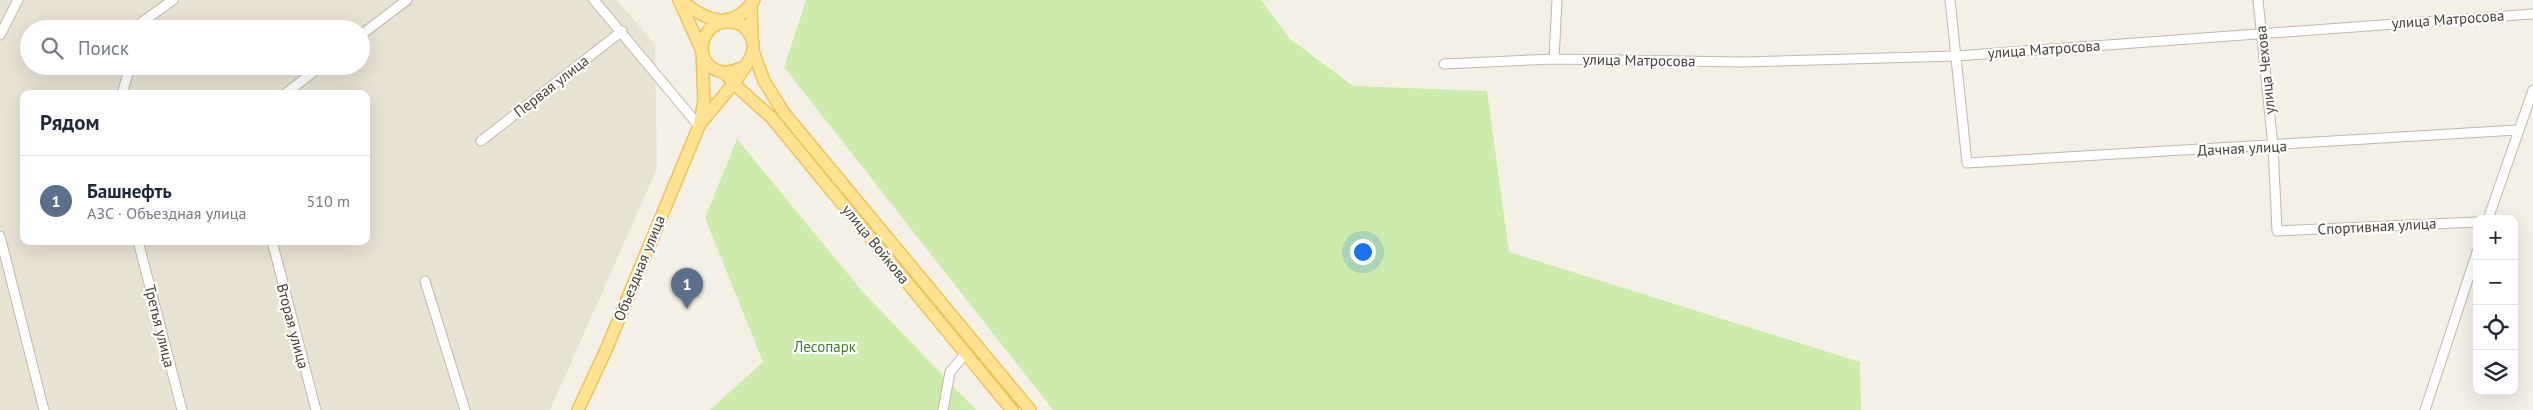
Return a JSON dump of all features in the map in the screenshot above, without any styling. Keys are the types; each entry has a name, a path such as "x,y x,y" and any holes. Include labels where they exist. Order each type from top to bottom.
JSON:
{"main road":[{"path":"680,0 696,13 710,19 742,25 753,45"},
{"path":"680,0 706,61 714,69 725,73 742,68"},
{"path":"699,126 704,101 703,37 712,26 740,14 751,1"},
{"path":"699,126 734,84 742,68 750,61 753,45 751,1"},
{"name":"улица Войкова","path":"753,45 764,82 784,113 1030,410"},
{"name":"улица Войкова","path":"725,73 734,84 772,116 1012,410"},
{"name":"Объездная улица","path":"578,410 606,350 699,126"}],"street":[{"path":"0,35 18,0"},
{"path":"145,20 172,0"},
{"path":"370,28 407,0"},
{"path":"594,0 622,31 699,126"},
{"path":"1554,59 1557,0"},
{"path":"1950,0 1956,56"},
{"name":"улица Чехова","path":"2258,0 2273,146 2277,231"},
{"name":"улица Матросова","path":"1444,64 1554,59 1742,62 1956,56 2262,32 2533,14"},
{"name":"Первая улица","path":"481,141 622,31"},
{"name":"Дачная улица","path":"1956,56 1967,162 2273,146 2517,130"},
{"path":"123,90 127,75"},
{"path":"290,90 309,75"},
{"path":"2489,215 2517,130 2533,90"},
{"name":"Спортивная улица","path":"2277,231 2473,222"},
{"path":"0,236 44,410"},
{"name":"Третья улица","path":"139,245 182,410"},
{"name":"Вторая улица","path":"273,245 316,410"},
{"path":"2425,410 2474,260"},
{"path":"425,281 465,410"},
{"path":"943,410 950,372 966,353"}],"shaded area":[{"path":"0,0 616,0 655,44 657,169 550,410 0,410"}],"green space":[{"path":"806,0 1261,0 1290,39 1353,86 1487,91 1509,252 1860,362 1861,410 1053,410 784,67"},
{"name":"Лесопарк","path":"737,139 862,291 976,410 710,410 763,362 705,218"}],"place":[{"name":"Башнефть","path":"687,309"}]}
